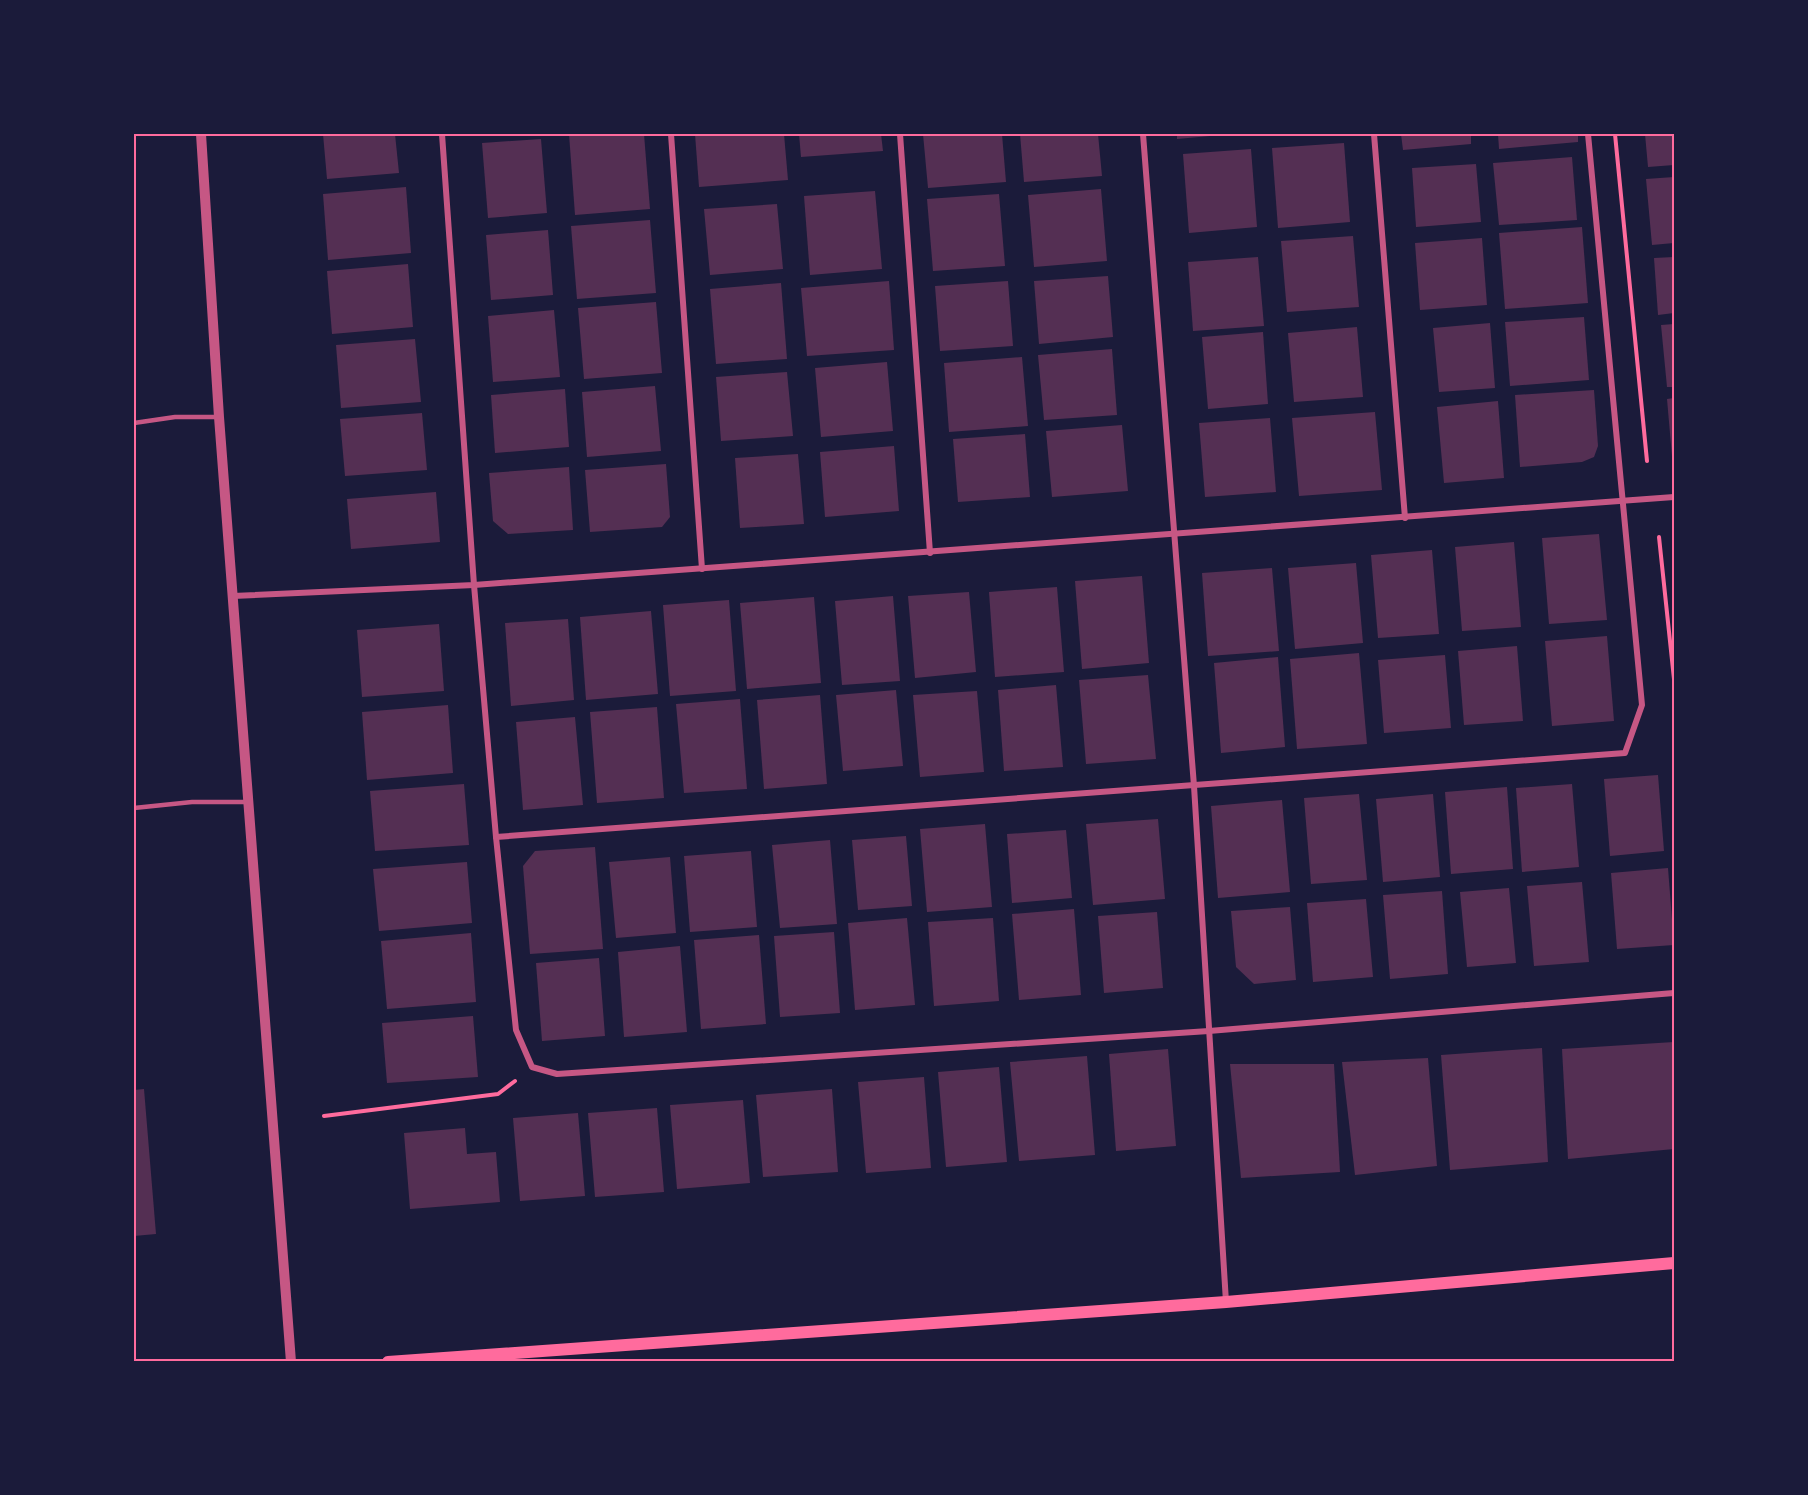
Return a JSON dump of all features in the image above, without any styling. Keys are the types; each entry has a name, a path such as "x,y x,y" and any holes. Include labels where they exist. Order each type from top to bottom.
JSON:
{"main road":[{"path":"388,1362 1226,1302 1674,1263"}],"street":[{"path":"201,134 219,417 291,1362"},
{"path":"442,134 474,585 496,837 516,1030 532,1067 557,1074 1209,1031 1674,993"},
{"path":"670,134 702,569"},
{"path":"900,134 930,553"},
{"path":"1143,134 1194,786 1226,1302"},
{"path":"1374,134 1405,518"},
{"path":"496,837 1625,753 1642,705 1588,134"},
{"path":"234,596 474,585 1674,497"}],"lane":[{"path":"134,423 175,417 219,417"},
{"path":"134,808 192,802 249,802"}],"path":[{"path":"1615,134 1647,461"},
{"path":"1659,537 1674,679"},
{"path":"324,1116 498,1094 532,1067"}],"building":[{"path":"323,134 395,134 399,173 327,179"},
{"path":"569,134 644,134 650,209 575,215"},
{"path":"695,134 784,134 788,180 699,187"},
{"path":"799,134 881,134 883,151 801,157"},
{"path":"923,134 1002,134 1006,182 928,188"},
{"path":"1020,134 1098,134 1102,176 1024,182"},
{"path":"1177,134 1221,134 1221,135 1177,139"},
{"path":"1401,134 1471,134 1471,144 1403,150"},
{"path":"1498,134 1578,134 1578,142 1499,149"},
{"path":"1645,134 1674,134 1674,165 1648,167"},
{"path":"541,139 547,213 488,218 482,143"},
{"path":"1344,143 1350,222 1278,228 1272,148"},
{"path":"1251,149 1257,227 1189,233 1183,154"},
{"path":"1572,157 1577,220 1499,225 1493,163"},
{"path":"1476,164 1481,222 1416,227 1412,168"},
{"path":"1674,177 1674,243 1652,245 1646,179"},
{"path":"406,187 411,253 328,260 323,194"},
{"path":"1101,189 1107,261 1034,267 1028,195"},
{"path":"875,191 882,269 810,275 804,196"},
{"path":"999,194 1005,266 933,271 927,199"},
{"path":"777,204 783,269 710,275 704,209"},
{"path":"650,220 656,293 577,299 571,226"},
{"path":"1582,227 1588,303 1505,309 1499,233"},
{"path":"548,230 553,295 491,300 486,235"},
{"path":"1353,236 1359,307 1287,312 1281,241"},
{"path":"1482,238 1487,305 1420,310 1415,243"},
{"path":"1258,257 1264,326 1193,331 1188,262"},
{"path":"1674,257 1674,313 1658,315 1654,258"},
{"path":"408,264 413,327 332,334 327,271"},
{"path":"1108,276 1113,337 1039,344 1034,281"},
{"path":"889,281 894,350 807,356 801,288"},
{"path":"1008,281 1013,346 940,351 935,286"},
{"path":"781,283 787,359 716,364 710,289"},
{"path":"656,302 662,373 584,379 578,308"},
{"path":"554,310 560,377 493,382 488,316"},
{"path":"1584,317 1589,380 1510,386 1505,322"},
{"path":"1490,323 1495,388 1439,392 1433,328"},
{"path":"1674,324 1674,387 1667,387 1661,325"},
{"path":"1357,327 1363,397 1294,402 1288,333"},
{"path":"1263,332 1268,404 1208,409 1202,337"},
{"path":"415,339 421,402 341,408 336,345"},
{"path":"1112,349 1117,415 1044,420 1038,355"},
{"path":"1022,357 1028,426 949,432 944,363"},
{"path":"887,362 893,431 821,437 815,368"},
{"path":"787,372 793,436 721,441 716,377"},
{"path":"655,386 661,451 587,457 582,392"},
{"path":"565,389 569,447 495,453 491,395"},
{"path":"1594,390 1598,446 1594,457 1582,462 1520,467 1515,395"},
{"path":"1674,398 1674,468 1673,468 1667,399"},
{"path":"1498,401 1504,478 1444,483 1437,407"},
{"path":"1375,412 1382,490 1299,496 1292,418"},
{"path":"422,413 427,470 345,476 340,419"},
{"path":"1270,418 1276,492 1205,497 1199,423"},
{"path":"1122,425 1128,491 1052,497 1046,431"},
{"path":"1025,434 1030,497 958,502 953,439"},
{"path":"894,446 899,511 825,517 820,452"},
{"path":"798,454 804,524 740,528 735,458"},
{"path":"666,464 670,517 662,527 590,532 585,470"},
{"path":"569,467 573,530 508,534 493,521 489,473"},
{"path":"436,492 440,542 351,549 347,499"},
{"path":"1599,534 1607,620 1549,624 1542,538"},
{"path":"1514,542 1521,627 1462,631 1455,547"},
{"path":"1432,550 1439,634 1378,638 1371,555"},
{"path":"1356,563 1363,643 1295,649 1288,568"},
{"path":"1272,568 1279,651 1208,656 1202,573"},
{"path":"1142,576 1149,663 1082,669 1075,581"},
{"path":"1057,587 1064,672 995,677 989,592"},
{"path":"969,592 976,672 915,678 908,596"},
{"path":"893,596 900,681 842,685 835,601"},
{"path":"814,597 821,683 747,689 740,603"},
{"path":"729,600 736,691 670,696 663,605"},
{"path":"651,611 658,694 586,700 580,617"},
{"path":"568,619 574,700 511,706 505,623"},
{"path":"439,624 444,691 362,697 357,630"},
{"path":"1607,636 1614,721 1552,726 1545,641"},
{"path":"1517,646 1523,721 1464,725 1458,651"},
{"path":"1359,653 1367,744 1297,749 1290,659"},
{"path":"1445,655 1451,728 1384,733 1378,660"},
{"path":"1278,657 1285,747 1221,753 1214,663"},
{"path":"1148,675 1156,759 1086,764 1079,680"},
{"path":"1056,685 1063,767 1004,771 998,690"},
{"path":"896,690 903,766 843,771 836,695"},
{"path":"977,691 984,772 920,777 913,695"},
{"path":"820,695 827,784 764,789 757,700"},
{"path":"740,699 747,789 684,793 676,704"},
{"path":"448,705 453,773 367,780 362,712"},
{"path":"657,707 664,798 597,803 590,712"},
{"path":"575,717 583,805 523,810 516,722"},
{"path":"1658,775 1664,851 1610,856 1604,779"},
{"path":"464,784 469,845 375,851 370,791"},
{"path":"1572,784 1579,867 1522,872 1516,788"},
{"path":"1507,787 1513,869 1451,874 1445,792"},
{"path":"1359,794 1367,880 1311,884 1304,798"},
{"path":"1433,794 1440,877 1383,882 1376,799"},
{"path":"1282,800 1290,892 1218,898 1211,806"},
{"path":"1158,819 1165,899 1093,905 1086,824"},
{"path":"985,824 992,907 927,912 920,829"},
{"path":"1066,830 1072,898 1012,903 1007,834"},
{"path":"906,836 912,906 858,910 852,840"},
{"path":"830,840 837,924 780,928 772,845"},
{"path":"595,847 603,949 530,954 523,866 535,851"},
{"path":"751,851 757,927 690,932 684,856"},
{"path":"670,857 676,933 616,938 609,862"},
{"path":"467,862 472,923 379,931 373,869"},
{"path":"1668,868 1674,945 1617,949 1611,873"},
{"path":"1582,882 1589,962 1534,966 1527,886"},
{"path":"1509,888 1516,963 1467,967 1460,892"},
{"path":"1442,891 1448,974 1390,979 1383,895"},
{"path":"1366,899 1373,977 1313,982 1307,903"},
{"path":"1290,907 1296,980 1254,984 1236,967 1231,911"},
{"path":"1074,909 1081,995 1019,1000 1012,914"},
{"path":"1157,912 1163,988 1104,993 1098,916"},
{"path":"907,918 915,1005 855,1010 848,923"},
{"path":"993,918 999,1001 934,1006 928,922"},
{"path":"834,932 840,1013 780,1017 774,936"},
{"path":"471,933 476,1002 387,1009 381,941"},
{"path":"759,935 766,1024 701,1029 694,940"},
{"path":"680,946 687,1032 624,1037 618,952"},
{"path":"599,958 605,1036 542,1041 536,963"},
{"path":"473,1016 478,1077 387,1083 382,1023"},
{"path":"1674,1042 1674,1149 1568,1159 1562,1049"},
{"path":"1542,1048 1548,1162 1450,1170 1441,1055"},
{"path":"1168,1049 1176,1146 1116,1151 1109,1054"},
{"path":"1087,1056 1095,1155 1019,1161 1010,1062"},
{"path":"1428,1058 1437,1166 1355,1175 1342,1062"},
{"path":"1230,1064 1334,1064 1340,1172 1241,1178"},
{"path":"999,1067 1007,1162 946,1167 938,1072"},
{"path":"924,1077 931,1168 866,1173 858,1082"},
{"path":"144,1089 156,1234 134,1236 134,1090"},
{"path":"832,1089 838,1172 763,1177 756,1095"},
{"path":"743,1100 750,1183 677,1189 670,1105"},
{"path":"657,1108 664,1192 595,1197 588,1113"},
{"path":"578,1113 585,1196 520,1201 513,1118"},
{"path":"465,1128 467,1154 496,1152 500,1202 410,1209 404,1133"}]}
